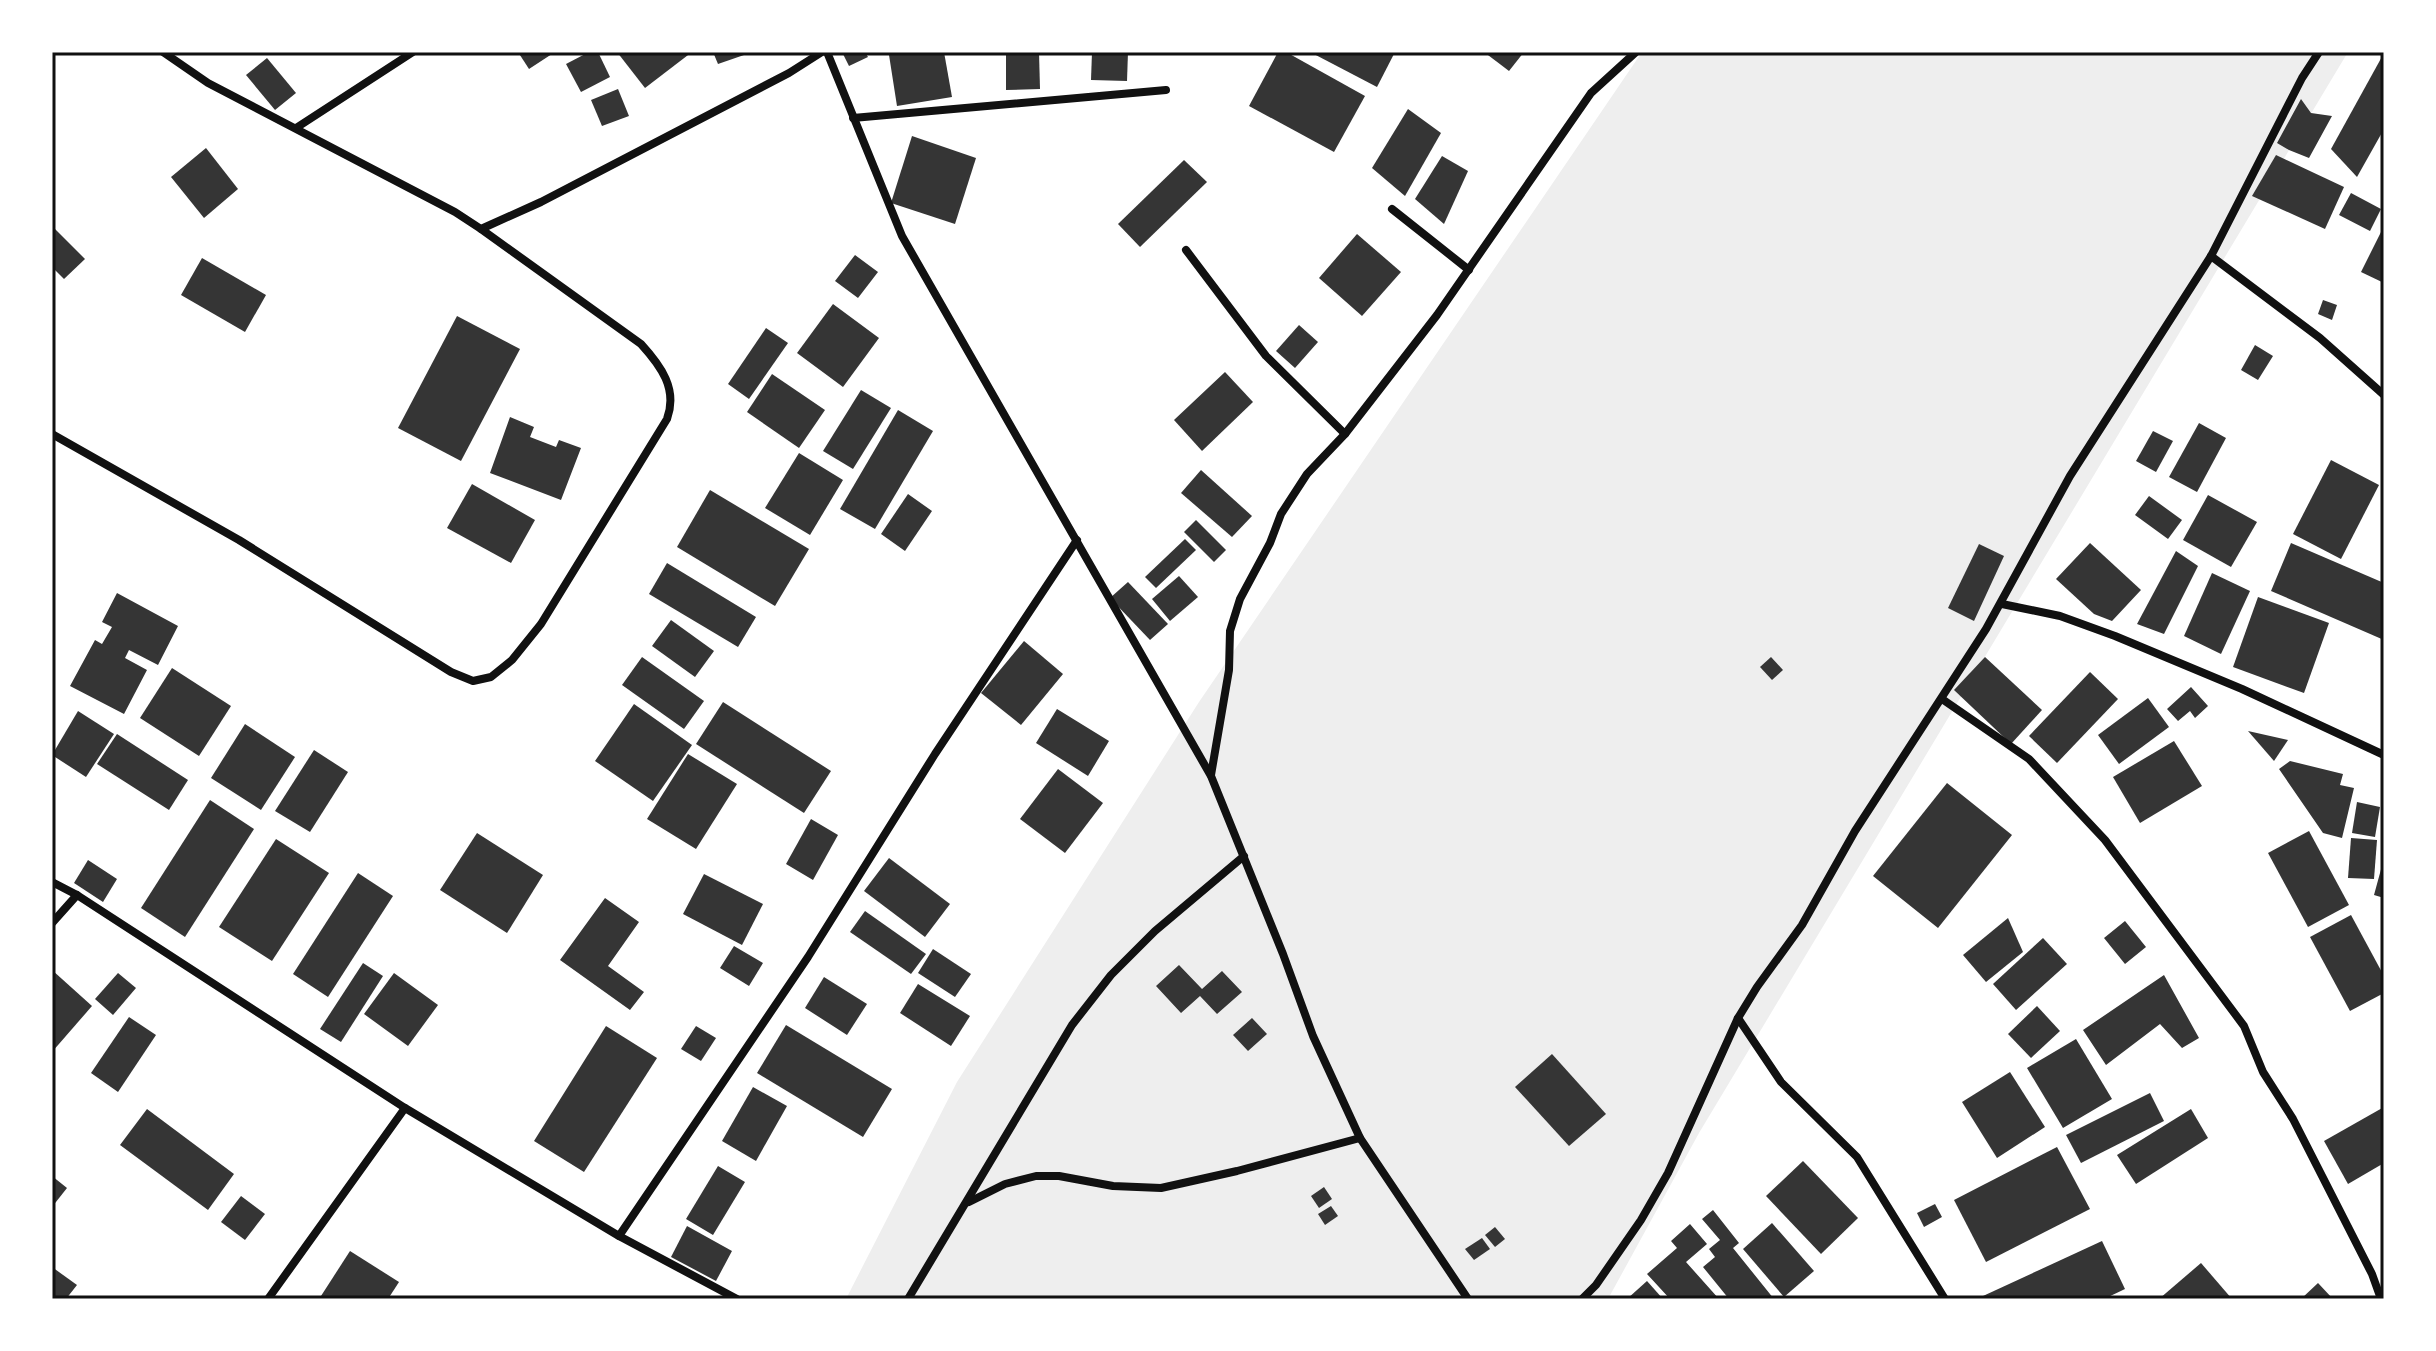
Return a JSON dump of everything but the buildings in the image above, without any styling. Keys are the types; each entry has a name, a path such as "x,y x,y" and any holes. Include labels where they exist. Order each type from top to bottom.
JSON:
{"street":[{"path":"52,434 239,540 451,672 473,681 491,677 512,660 541,624 667,419 673,404 671,389 657,361 641,344 481,229 455,212 208,83 163,52"},
{"path":"296,128 413,52"},
{"path":"481,229 541,202 824,52 902,236 1211,776 1313,1036 1360,1138 1468,1299"},
{"path":"1211,776 1229,670 1230,631 1240,599 1270,543 1281,514 1307,474 1345,434 1469,270 1591,93 1636,52"},
{"path":"1582,1299 1596,1285 1641,1220 1668,1173 1738,1018 1802,925 1855,831 2002,604 2070,476 2211,256 2302,78 2319,52"},
{"path":"853,118 1166,90"},
{"path":"1392,209 1469,270"},
{"path":"1186,250 1266,356 1345,434"},
{"path":"2211,256 2320,338 2384,395"},
{"path":"619,1236 808,957 935,754 1077,540"},
{"path":"2002,604 2060,616 2115,636 2242,689 2384,755"},
{"path":"1942,699 2029,759 2105,840 2244,1026 2263,1072 2293,1119 2372,1274 2381,1299"},
{"path":"908,1299 1072,1025 1111,975 1155,931 1244,856"},
{"path":"52,882 77,895 405,1108 619,1236 737,1299"},
{"path":"52,923 77,895"},
{"path":"1738,1018 1781,1082 1857,1157 1945,1299"},
{"path":"268,1299 405,1108"},
{"path":"968,1203 1005,1184 1036,1176 1059,1176 1113,1186 1161,1188 1360,1138"}],"shaded area":[{"path":"1642,52 2348,52 1699,1133 1608,1299 846,1299 957,1082 1199,702"}]}
